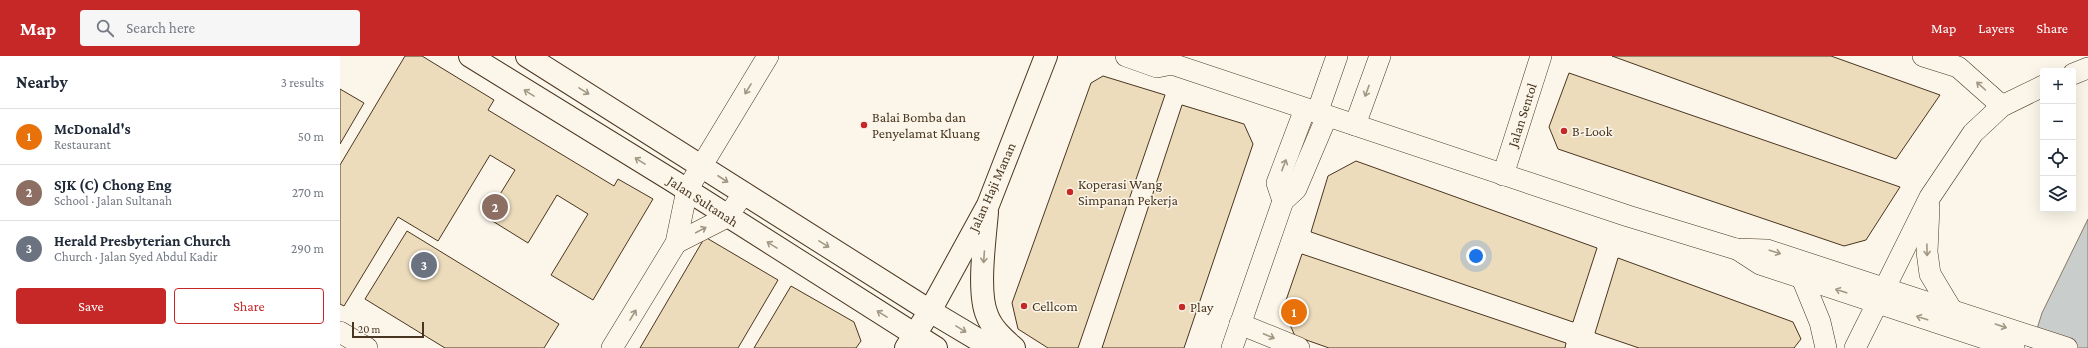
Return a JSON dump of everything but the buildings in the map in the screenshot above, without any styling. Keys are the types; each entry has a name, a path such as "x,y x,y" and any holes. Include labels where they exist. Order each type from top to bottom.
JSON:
{"street":[{"name":"Jalan Sultanah","path":"470,56 687,190 911,341 936,348"},
{"name":"Jalan Sultanah","path":"527,56 930,311 992,348"},
{"path":"612,348 676,243 687,190 768,56"},
{"name":"Jalan Haji Manan","path":"911,341 930,311 988,205 1046,56"},
{"path":"1126,56 1157,67 1168,60 1354,126 1628,216 1736,248 1767,250 1882,296"},
{"path":"1233,348 1283,202 1277,183 1316,112 1337,56"},
{"path":"1354,126 1380,56"},
{"name":"Jalan Sentol","path":"1503,175 1541,56"},
{"path":"1923,56 1958,67 2002,106"},
{"path":"2076,73 2088,68"},
{"path":"1856,348 1930,197 1973,133 2002,106 2040,87"},
{"path":"676,243 727,217 744,193"},
{"path":"1930,197 1927,252 1930,274 1958,317 2014,348"},
{"path":"988,205 982,292 986,315 999,334 1014,348"},
{"path":"1736,248 1760,264 1802,278 1882,296 2067,348"},
{"path":"1802,278 1820,322 1826,348"},
{"path":"1240,324 1299,348"},
{"path":"340,332 367,348"}],"shaded area":[{"path":"2088,219 2088,348 2031,348 2042,313"}],"place":[{"name":"Balai Bomba dan Penyelamat Kluang","path":"864,125"},
{"name":"B-Look","path":"1564,131"},
{"name":"Koperasi Wang Simpanan Pekerja","path":"1070,192"},
{"name":"SJK (C) Chong Eng","path":"495,207"},
{"name":"Herald Presbyterian Church","path":"424,265"},
{"name":"Cellcom","path":"1024,306"},
{"name":"Play","path":"1182,307"},
{"name":"McDonald's","path":"1294,312"}]}
